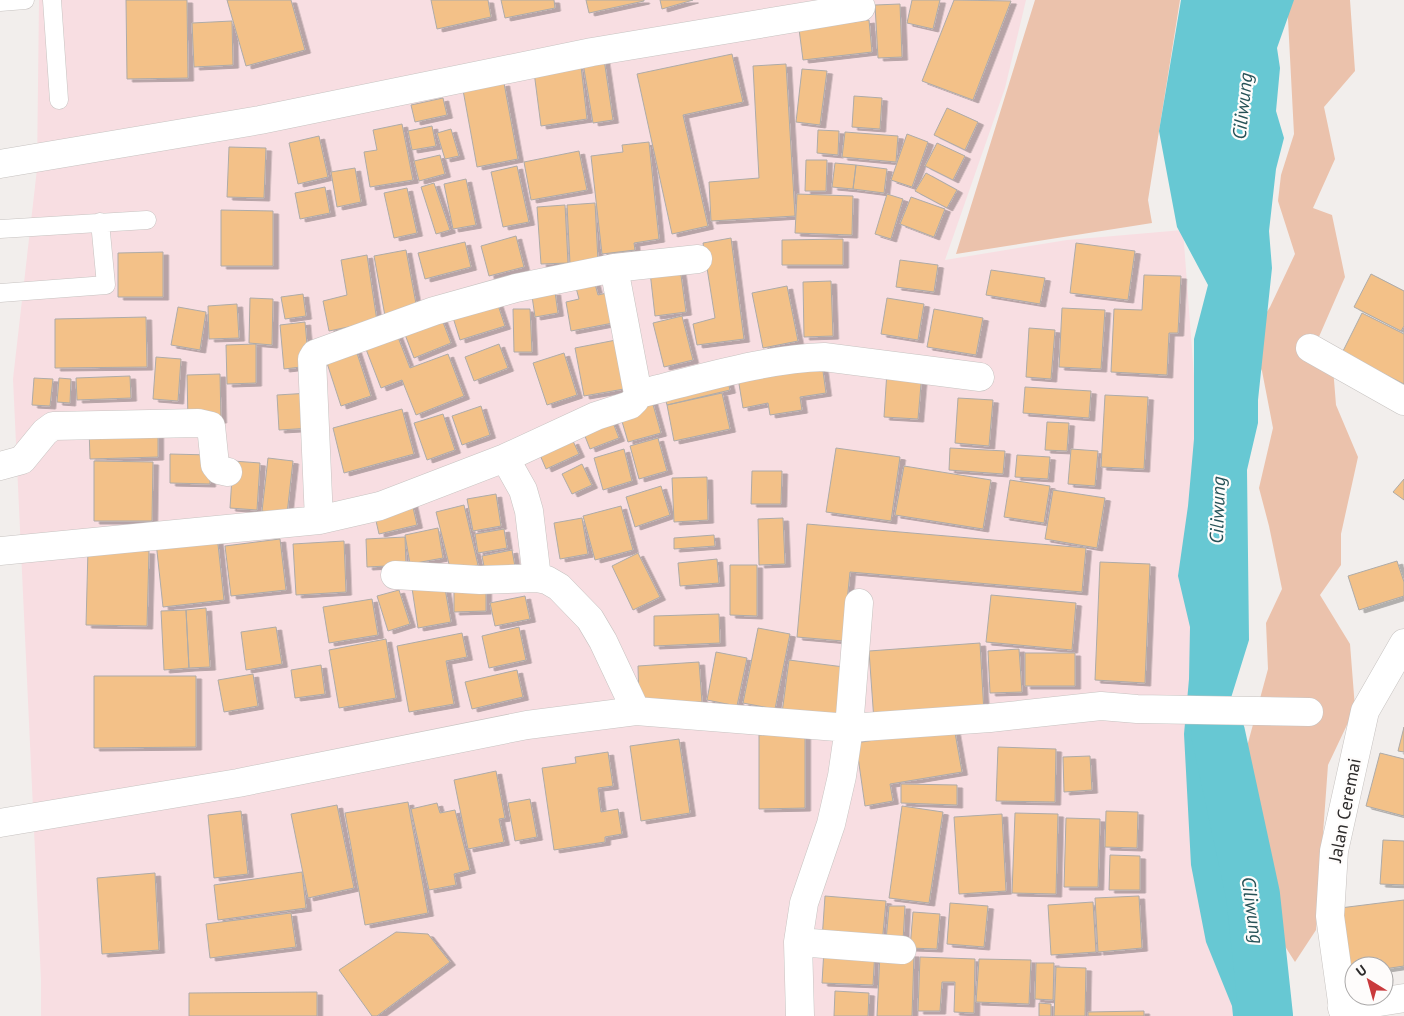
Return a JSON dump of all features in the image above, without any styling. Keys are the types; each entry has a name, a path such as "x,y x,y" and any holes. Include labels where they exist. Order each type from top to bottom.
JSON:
{"street":[{"path":"0,164 260,120 592,52 861,8"},
{"path":"319,520 312,359 315,354 434,311 516,288 614,268 698,258"},
{"path":"0,551 319,520 380,506 505,458 596,416 630,405 636,400 638,394 614,268"},
{"path":"1310,348 1404,402"},
{"path":"638,394 729,372 800,358 824,357 980,377"},
{"path":"0,466 22,460 45,432 53,426 198,423 211,426 216,465 219,470 228,472"},
{"path":"505,458 523,490 529,511 537,578"},
{"path":"394,575 480,580 537,578 547,580 559,587 590,618 603,641 636,712"},
{"path":"800,1016 798,942 804,904 831,824 842,776 849,728 858,603"},
{"name":"Jalan Ceremai","path":"1343,1012 1330,916 1334,852 1365,711 1404,643"},
{"path":"0,823 238,783 527,725 636,712 849,728 990,718 1101,706 1137,709 1309,712"},
{"path":"798,942 902,950"},
{"path":"1343,1012 1404,998"}],"lane":[{"path":"0,2 25,0"},
{"path":"52,0 59,100"},
{"path":"0,229 147,220"},
{"path":"0,294 106,285 100,222"}],"shaded area":[{"path":"39,0 1026,0 1005,88 945,260 1067,240 1183,230 1242,1016 41,1016 41,980 13,379 37,169"},
{"path":"1035,0 1180,0 1148,200 1152,223 956,254"},
{"path":"1287,0 1350,0 1355,71 1324,107 1335,159 1313,208 1332,215 1345,277 1318,339 1332,355 1336,405 1358,457 1341,534 1341,565 1320,595 1350,644 1355,708 1328,765 1316,930 1295,962 1281,940 1267,855 1247,790 1245,754 1268,669 1266,623 1282,589 1259,488 1273,428 1262,371 1248,342 1270,307 1295,254 1278,201 1281,175 1294,134"}],"water":[{"path":"1181,0 1294,0 1277,48 1280,68 1276,111 1284,138 1276,169 1269,231 1272,268 1258,400 1258,423 1247,470 1249,640 1226,714 1242,891 1274,965 1280,1016 1233,1016 1232,1006 1206,942 1191,865 1184,734 1189,679 1190,627 1178,576 1188,506 1194,439 1194,339 1208,285 1177,227 1159,131"}],"building":[{"path":"126,0 187,0 188,78 127,79"},
{"path":"227,0 291,0 305,50 246,66"},
{"path":"431,0 488,0 491,17 437,29"},
{"path":"501,0 554,0 555,8 505,18"},
{"path":"586,0 644,0 644,1 589,13"},
{"path":"660,0 693,0 662,9"},
{"path":"912,0 940,0 933,29 907,23"},
{"path":"954,0 1011,1 973,100 922,81"},
{"path":"900,4 902,57 878,58 875,5"},
{"path":"869,20 872,52 803,60 799,29"},
{"path":"232,21 233,65 194,67 192,23"},
{"path":"732,54 743,102 683,115 708,226 672,234 637,74"},
{"path":"604,59 613,120 593,123 583,63"},
{"path":"786,64 795,216 711,221 709,182 759,178 753,66"},
{"path":"581,66 587,119 541,126 534,72"},
{"path":"802,69 827,71 820,125 796,122"},
{"path":"504,83 518,159 477,167 463,90"},
{"path":"854,96 882,98 880,129 852,127"},
{"path":"443,98 447,115 415,122 411,105"},
{"path":"947,108 978,122 965,150 934,135"},
{"path":"402,124 413,180 370,187 364,152 377,150 373,130"},
{"path":"432,126 436,146 412,150 408,131"},
{"path":"451,129 459,156 445,159 437,133"},
{"path":"818,130 839,131 838,155 817,153"},
{"path":"845,132 898,136 896,162 842,157"},
{"path":"907,134 928,142 912,187 891,180"},
{"path":"319,136 328,177 298,184 289,143"},
{"path":"649,142 659,239 634,243 635,250 602,254 591,156 623,152 622,145"},
{"path":"937,143 965,156 953,180 925,166"},
{"path":"229,147 266,148 264,198 227,197"},
{"path":"579,151 587,190 531,200 524,162"},
{"path":"440,155 445,174 419,181 414,161"},
{"path":"806,160 827,160 826,191 805,191"},
{"path":"835,163 856,165 853,189 832,187"},
{"path":"856,165 887,169 884,193 853,189"},
{"path":"517,166 529,222 503,227 491,172"},
{"path":"355,168 361,202 337,207 331,172"},
{"path":"926,173 957,190 947,208 915,191"},
{"path":"466,179 476,225 453,229 444,184"},
{"path":"434,183 450,230 436,234 421,187"},
{"path":"325,187 330,213 300,219 295,193"},
{"path":"407,188 417,233 394,238 384,193"},
{"path":"797,194 853,196 852,235 795,233"},
{"path":"887,194 903,199 891,239 875,234"},
{"path":"911,197 945,209 934,237 900,224"},
{"path":"595,203 598,261 570,263 567,205"},
{"path":"565,205 568,263 541,264 537,207"},
{"path":"221,210 273,211 273,266 221,266"},
{"path":"516,236 524,267 489,276 481,246"},
{"path":"731,238 744,339 697,345 693,324 715,318 703,243"},
{"path":"843,239 843,265 782,265 782,240"},
{"path":"465,242 471,267 425,279 418,253"},
{"path":"1076,243 1135,251 1128,300 1070,293"},
{"path":"406,250 417,309 385,316 374,256"},
{"path":"163,252 163,297 118,297 118,253"},
{"path":"367,255 377,321 329,331 323,301 347,295 341,260"},
{"path":"900,260 938,265 934,292 896,287"},
{"path":"680,268 686,312 655,316 650,272"},
{"path":"991,270 1045,278 1040,304 986,295"},
{"path":"1371,274 1404,291 1404,326 1401,331 1354,307"},
{"path":"1144,275 1181,276 1178,333 1169,333 1167,375 1111,372 1114,309 1142,310"},
{"path":"594,280 598,295 607,293 613,323 571,331 566,302 579,299 575,284"},
{"path":"831,281 833,336 804,337 803,282"},
{"path":"787,286 798,341 763,348 752,293"},
{"path":"555,292 558,313 535,317 532,296"},
{"path":"303,294 306,316 285,319 281,297"},
{"path":"495,296 505,326 460,340 451,311"},
{"path":"250,298 273,299 272,345 249,343"},
{"path":"887,298 924,304 918,340 881,334"},
{"path":"237,304 239,338 209,339 208,306"},
{"path":"178,307 206,312 200,350 171,345"},
{"path":"1062,308 1105,310 1101,369 1059,367"},
{"path":"513,309 530,309 532,352 514,352"},
{"path":"934,309 983,318 976,355 927,347"},
{"path":"1362,313 1404,334 1404,384 1342,353"},
{"path":"682,316 693,360 664,367 653,323"},
{"path":"146,317 147,367 55,368 55,319"},
{"path":"441,317 451,343 414,358 404,332"},
{"path":"305,322 309,366 284,369 280,325"},
{"path":"1029,328 1055,330 1051,379 1026,377"},
{"path":"396,332 410,368 448,354 464,396 416,415 402,380 381,388 364,344"},
{"path":"616,340 624,389 584,396 575,348"},
{"path":"256,344 256,383 227,384 226,345"},
{"path":"499,344 508,368 474,381 465,357"},
{"path":"356,350 371,396 341,406 326,360"},
{"path":"564,353 577,395 547,405 533,363"},
{"path":"156,357 181,359 178,401 153,399"},
{"path":"822,364 826,393 800,397 802,410 770,415 768,403 743,408 738,378"},
{"path":"887,371 922,373 918,419 884,417"},
{"path":"220,374 221,420 188,421 187,375"},
{"path":"130,376 131,398 77,400 76,378"},
{"path":"34,378 53,379 50,406 32,405"},
{"path":"59,378 71,379 70,403 57,402"},
{"path":"727,378 730,390 667,405 664,394"},
{"path":"1025,387 1091,391 1089,418 1023,413"},
{"path":"310,393 312,428 279,430 277,395"},
{"path":"722,393 730,429 674,441 667,405"},
{"path":"1105,395 1148,397 1144,469 1101,467"},
{"path":"958,398 993,400 989,446 955,443"},
{"path":"652,401 661,433 628,442 619,411"},
{"path":"481,406 490,435 462,445 452,416"},
{"path":"402,409 414,454 344,473 333,428"},
{"path":"443,414 455,450 427,460 414,423"},
{"path":"610,415 619,438 590,449 581,426"},
{"path":"1047,422 1069,423 1067,451 1045,450"},
{"path":"158,426 158,457 90,459 89,428"},
{"path":"658,438 667,471 639,479 630,446"},
{"path":"573,441 579,454 546,469 540,455"},
{"path":"836,448 900,457 891,521 826,512"},
{"path":"950,448 1005,451 1003,474 949,470"},
{"path":"624,449 632,481 603,490 594,458"},
{"path":"1071,449 1098,451 1095,486 1068,484"},
{"path":"170,454 210,455 210,484 170,483"},
{"path":"1017,455 1050,457 1048,479 1015,477"},
{"path":"268,458 293,461 287,514 262,511"},
{"path":"94,461 153,462 152,521 94,521"},
{"path":"233,461 260,463 257,510 230,508"},
{"path":"582,464 592,485 572,494 562,474"},
{"path":"904,466 991,480 983,529 895,515"},
{"path":"752,471 782,471 781,504 751,504"},
{"path":"707,477 708,520 674,522 672,478"},
{"path":"1404,479 1404,500 1393,492"},
{"path":"1010,480 1050,486 1044,523 1004,517"},
{"path":"661,486 670,515 635,527 626,497"},
{"path":"1053,490 1105,498 1097,548 1045,539"},
{"path":"496,494 501,526 473,531 467,499"},
{"path":"412,503 417,525 379,534 374,512"},
{"path":"464,505 478,565 451,572 436,512"},
{"path":"621,506 633,550 595,560 583,516"},
{"path":"582,518 588,554 560,559 554,523"},
{"path":"783,518 785,564 759,565 758,519"},
{"path":"807,524 1086,548 1082,592 850,572 843,641 797,637"},
{"path":"438,528 443,558 410,564 405,535"},
{"path":"504,529 507,548 478,553 475,534"},
{"path":"217,535 224,600 163,607 156,542"},
{"path":"714,535 715,546 674,549 674,538"},
{"path":"405,537 406,565 367,567 366,539"},
{"path":"280,539 286,590 231,596 225,546"},
{"path":"344,541 346,592 296,595 293,544"},
{"path":"88,549 149,551 147,626 86,625"},
{"path":"512,550 516,572 486,577 482,556"},
{"path":"638,553 660,597 633,610 612,566"},
{"path":"717,559 719,583 680,586 678,563"},
{"path":"1397,561 1404,582 1404,596 1359,610 1348,576"},
{"path":"1100,562 1150,564 1145,683 1095,680"},
{"path":"730,565 757,565 757,616 730,615"},
{"path":"444,583 451,622 418,628 412,588"},
{"path":"486,588 486,611 454,612 454,589"},
{"path":"399,590 410,624 388,631 377,596"},
{"path":"991,595 1076,603 1072,650 986,642"},
{"path":"525,596 530,619 495,626 490,603"},
{"path":"372,599 378,635 329,643 323,607"},
{"path":"206,608 210,667 189,668 186,610"},
{"path":"186,610 189,668 164,670 161,611"},
{"path":"719,614 720,643 654,646 654,616"},
{"path":"276,627 282,664 246,670 241,632"},
{"path":"519,627 526,660 489,668 482,636"},
{"path":"758,628 790,634 775,709 743,703"},
{"path":"462,633 467,657 446,661 454,704 409,712 397,646"},
{"path":"386,639 396,698 339,708 329,650"},
{"path":"980,643 984,713 874,721 869,651"},
{"path":"1019,649 1022,692 990,693 988,651"},
{"path":"716,652 747,658 737,706 707,700"},
{"path":"1025,653 1075,653 1075,686 1025,686"},
{"path":"789,660 844,667 838,719 782,713"},
{"path":"699,662 702,702 639,705 638,666"},
{"path":"321,665 325,694 295,698 291,670"},
{"path":"517,670 523,697 472,709 465,682"},
{"path":"253,674 258,706 224,712 218,680"},
{"path":"94,676 196,676 196,747 94,748"},
{"path":"954,727 962,772 890,784 893,801 865,806 856,743"},
{"path":"1404,727 1404,752 1398,751"},
{"path":"805,734 805,808 759,809 759,735"},
{"path":"679,739 690,813 641,821 630,746"},
{"path":"998,747 1056,749 1055,802 996,801"},
{"path":"608,752 613,786 598,788 601,812 618,809 622,834 605,837 605,842 554,850 542,768 576,763 575,757"},
{"path":"1380,753 1404,759 1404,816 1366,806"},
{"path":"1090,756 1092,790 1064,792 1063,757"},
{"path":"496,771 505,818 499,819 504,842 468,849 454,780"},
{"path":"901,784 957,785 957,805 901,803"},
{"path":"530,799 537,837 515,841 508,803"},
{"path":"408,802 428,913 365,925 345,813"},
{"path":"437,803 440,813 455,810 470,870 454,874 456,885 429,890 411,809"},
{"path":"337,805 354,888 308,898 291,814"},
{"path":"902,806 943,812 929,903 889,898"},
{"path":"241,811 248,874 214,878 208,815"},
{"path":"1106,811 1138,812 1137,848 1105,847"},
{"path":"1015,813 1058,814 1056,894 1012,893"},
{"path":"1002,814 1006,891 959,894 954,817"},
{"path":"1066,818 1100,819 1098,887 1064,887"},
{"path":"1383,840 1404,841 1404,885 1380,884"},
{"path":"1110,855 1140,856 1140,890 1109,890"},
{"path":"302,872 306,908 218,920 214,885"},
{"path":"155,873 159,950 102,954 97,878"},
{"path":"825,896 886,901 882,944 822,940"},
{"path":"1139,896 1142,948 1098,952 1095,898"},
{"path":"1404,900 1404,966 1394,968 1394,956 1346,956 1340,908"},
{"path":"1093,902 1096,952 1051,955 1048,905"},
{"path":"950,903 988,906 984,947 947,944"},
{"path":"889,906 905,906 903,941 886,941"},
{"path":"913,912 940,914 937,949 910,948"},
{"path":"291,913 296,947 210,958 206,924"},
{"path":"396,932 428,934 450,962 377,1016 372,1016 339,970"},
{"path":"824,949 875,950 873,985 822,983"},
{"path":"880,953 914,954 912,1016 877,1016"},
{"path":"920,957 975,959 974,1013 954,1012 955,982 942,982 940,1011 918,1011"},
{"path":"979,959 1031,960 1029,1004 976,1002"},
{"path":"1036,963 1054,963 1053,1000 1035,999"},
{"path":"1056,967 1086,968 1085,1016 1054,1016"},
{"path":"835,991 869,993 868,1016 834,1016"},
{"path":"317,992 317,1016 189,1016 189,993"},
{"path":"1039,1003 1051,1004 1051,1016 1039,1016"},
{"path":"1144,1011 1144,1016 1088,1016 1088,1012"}],"waterway":[{"name":"Ciliwung","path":"1218,733 1253,895 1266,1016"}]}
